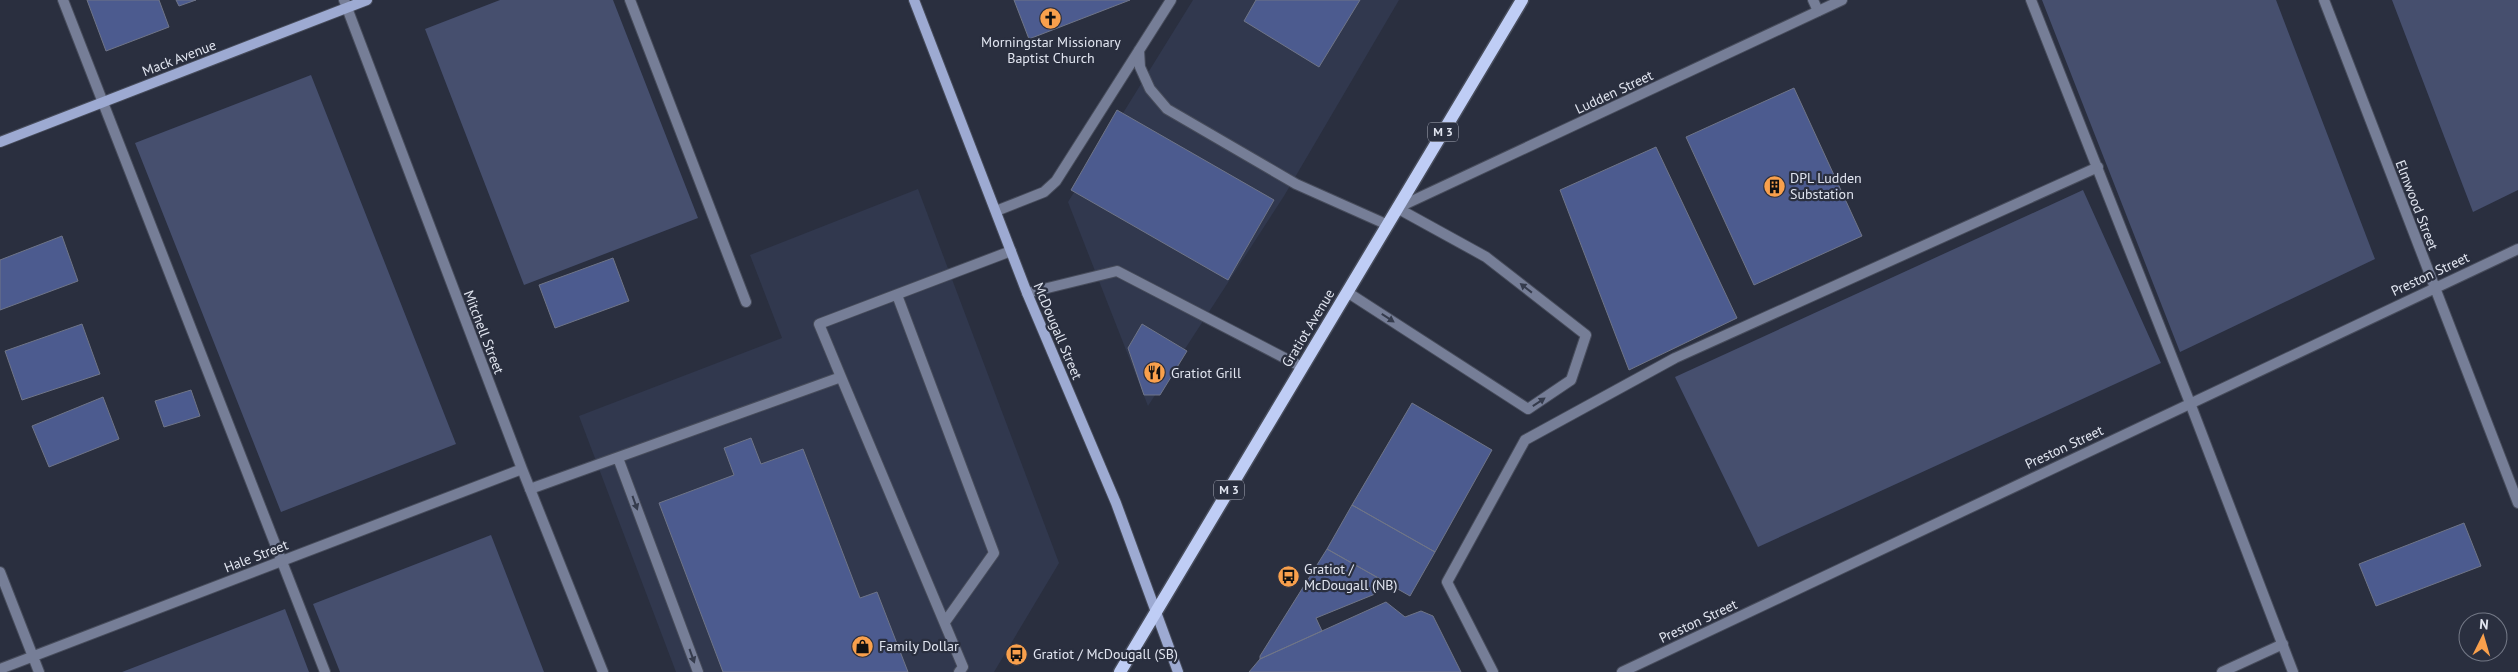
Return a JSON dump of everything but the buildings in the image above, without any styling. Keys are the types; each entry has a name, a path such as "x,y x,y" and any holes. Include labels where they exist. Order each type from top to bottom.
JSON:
{"main road":[{"name":"Gratiot Avenue","path":"1120,672 1522,0"}],"street":[{"path":"63,0 325,672"},
{"name":"Mack Avenue","path":"0,142 346,4 367,0"},
{"path":"630,0 746,302"},
{"name":"McDougall Street","path":"914,0 1027,294 1116,503 1178,672"},
{"path":"996,211 1044,192 1056,181 1171,0"},
{"path":"1813,0 1818,11"},
{"name":"Ludden Street","path":"1397,208 1842,0"},
{"path":"2031,0 2190,402 2293,672"},
{"name":"Elmwood Street","path":"2324,0 2518,503"},
{"name":"Mitchell Street","path":"346,4 522,469 603,672"},
{"path":"1139,50 1140,67 1150,89 1167,109 1296,184 1388,225"},
{"path":"1493,672 1447,582 1525,440 1675,358 2098,167"},
{"path":"1347,292 1528,409 1571,380 1586,335 1486,257 1397,208"},
{"name":"Preston Street","path":"1622,672 2518,248"},
{"path":"960,672 963,667 819,324 1011,251"},
{"path":"1027,294 1117,271 1302,367"},
{"path":"896,295 994,553 944,622"},
{"path":"530,489 841,377"},
{"path":"618,458 698,672"},
{"name":"Hale Street","path":"0,670 522,469"},
{"path":"0,572 39,672"},
{"path":"2222,672 2283,644"}],"shaded area":[{"path":"500,0 613,0 698,218 524,285 425,29"},
{"path":"1193,0 1399,0 1284,196 1148,406 1068,202"},
{"path":"2042,0 2276,0 2375,259 2180,352"},
{"path":"2392,0 2518,0 2518,190 2473,212"},
{"path":"311,75 456,444 281,512 135,143"},
{"path":"918,189 1059,563 994,672 676,672 579,416 782,338 750,255"},
{"path":"2083,190 2161,363 1758,547 1675,377"},
{"path":"491,535 544,672 340,672 313,604"},
{"path":"285,609 309,672 122,672"}],"place":[{"name":"Morningstar Missionary Baptist Church","path":"1051,19"},
{"name":"DPL Ludden Substation","path":"1774,186"},
{"name":"Gratiot Grill","path":"1155,373"},
{"name":"Gratiot / McDougall (NB)","path":"1288,577"},
{"name":"Family Dollar","path":"863,646"},
{"name":"Gratiot / McDougall (SB)","path":"1017,654"}]}
